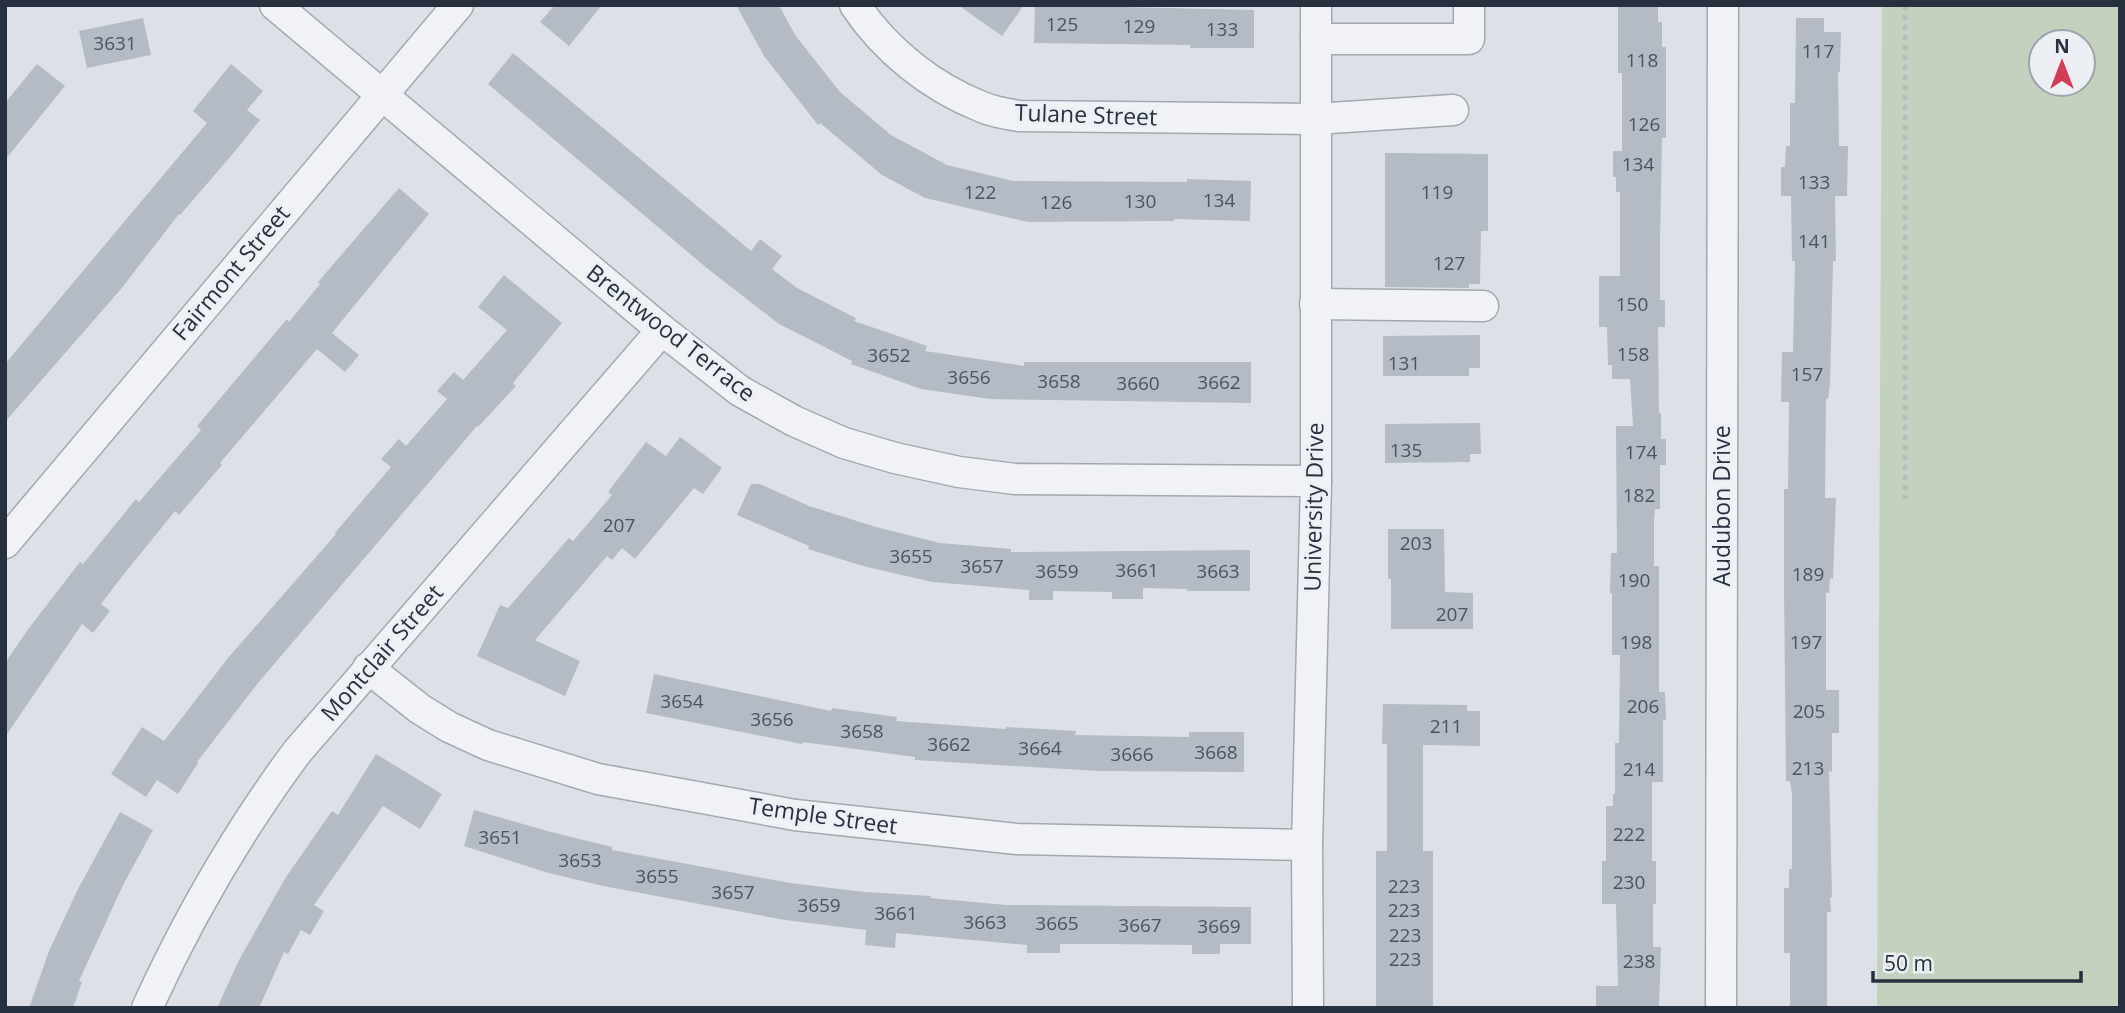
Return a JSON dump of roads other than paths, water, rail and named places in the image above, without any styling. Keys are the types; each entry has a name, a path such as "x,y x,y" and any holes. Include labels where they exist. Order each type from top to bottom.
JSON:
{"street":[{"name":"Brentwood Terrace","path":"275,5 380,96 662,330 740,391 783,415 844,443 959,472 1015,479 1315,481"},
{"name":"Fairmont Street","path":"5,543 458,5"},
{"name":"Tulane Street","path":"855,5 888,47 949,92 984,108 1019,117 1315,119 1453,110"},
{"name":"University Drive","path":"1308,1008 1307,845 1315,481 1315,5"},
{"path":"1315,39 1469,39 1469,5"},
{"name":"Audubon Drive","path":"1721,1008 1723,5"},
{"path":"1315,304 1483,306"},
{"name":"Montclair Street","path":"147,1008 176,946 215,874 254,810 297,752 662,330"},
{"name":"Temple Street","path":"368,668 420,709 449,727 488,745 598,779 795,815 1017,839 1307,845"}]}
